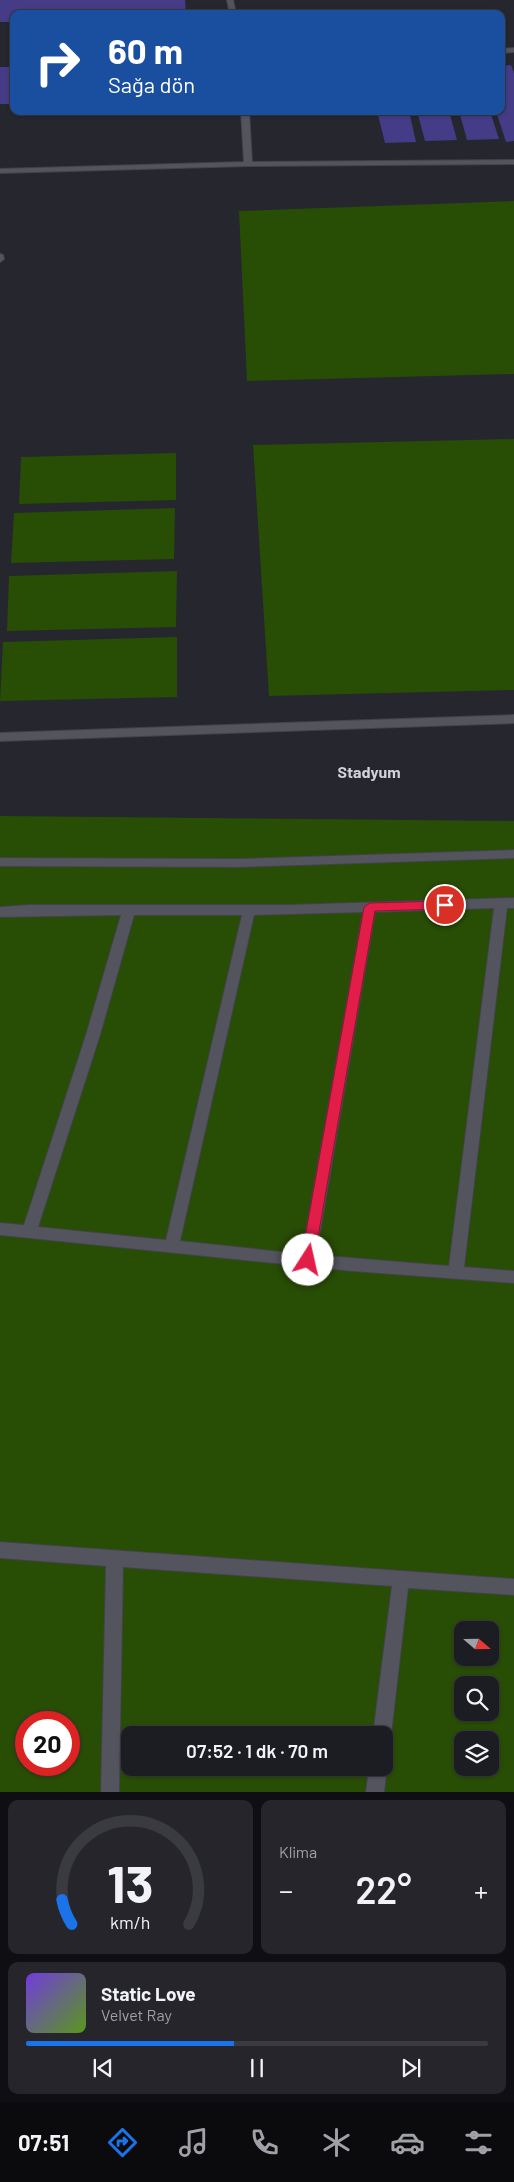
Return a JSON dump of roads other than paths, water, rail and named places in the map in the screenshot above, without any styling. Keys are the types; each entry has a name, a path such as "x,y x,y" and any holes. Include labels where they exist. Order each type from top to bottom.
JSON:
{"street":[{"path":"245,115 248,164"},
{"path":"0,171 248,164 514,162"},
{"path":"0,737 514,719"},
{"path":"0,862 240,863 514,854"},
{"path":"0,912 249,910 507,903 456,1272"},
{"path":"308,1260 370,907"},
{"path":"29,1232 93,1035 129,910"},
{"path":"172,1246 249,910"},
{"path":"0,1229 308,1260 514,1277"},
{"path":"0,1550 514,1587"},
{"path":"110,1792 115,1557"},
{"path":"383,1726 401,1579"},
{"path":"375,1792 377,1776"}],"district":[{"name":"Stadyum","path":"369,771"}]}
